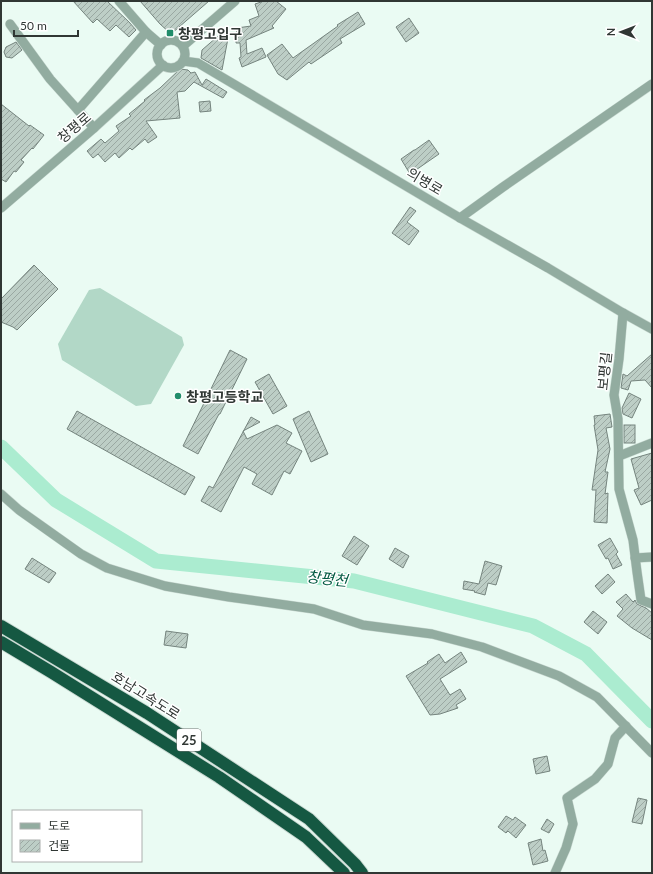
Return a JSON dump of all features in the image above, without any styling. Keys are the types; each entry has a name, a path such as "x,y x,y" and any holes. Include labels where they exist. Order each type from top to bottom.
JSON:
{"highway":[{"name":"호남고속도로","path":"1,626 147,712 309,819 355,864 362,873"},
{"name":"25","path":"1,642 219,777 306,837 344,873"}],"street":[{"path":"119,1 146,32 161,45"},
{"path":"183,46 235,1"},
{"path":"10,24 50,79 94,128"},
{"path":"78,110 146,32"},
{"path":"174,40 183,46 185,57 180,65 171,68 166,67 159,60 158,51 161,45 166,41 174,40"},
{"name":"의병로","path":"183,61 198,63 460,218 652,329"},
{"name":"창평로","path":"1,208 94,128 163,65"},
{"path":"460,218 652,84"},
{"name":"보평길","path":"623,313 614,395 618,418 619,489 633,540 642,600 652,604"},
{"path":"618,456 652,443"},
{"path":"1,494 19,510 75,550 107,568 165,586 314,609 363,625 432,634 482,647 559,676 597,697 652,753"},
{"path":"635,558 652,557"},
{"path":"555,873 566,848 573,824 567,798 595,779 608,764 614,738 626,726"}],"green space":[{"path":"100,288 182,337 184,345 151,404 136,406 62,360 58,344 89,290"}],"building":[{"path":"73,1 107,1 136,30 129,37 116,25 110,31 97,19 93,23"},
{"path":"140,1 209,1 171,34"},
{"path":"264,1 276,1 286,9 272,26 274,28 246,40 247,54 262,48 266,57 242,67 239,58 241,57 240,43 236,43 237,28 251,26 249,20 259,16 255,4"},
{"path":"358,12 365,24 340,39 342,43 311,64 309,62 287,80 278,74 267,55 282,44 293,58 338,26 337,25"},
{"path":"409,18 419,33 406,42 396,27"},
{"path":"225,30 229,33 222,70 201,58 202,50"},
{"path":"16,42 22,50 12,58 6,57 4,52 6,47"},
{"path":"180,69 188,70 191,73 195,72 202,85 206,79 227,92 223,98 194,82 185,91 177,92 180,118 146,121 157,137 148,143 145,139 132,150 130,148 119,158 115,153 105,162 98,154 93,158 87,151 101,139 105,143 119,131 116,126 131,116 129,114"},
{"path":"210,101 211,111 200,112 199,102"},
{"path":"1,104 29,126 30,125 44,135 33,149 32,148 21,160 24,162 16,172 14,171 6,182 1,179"},
{"path":"429,140 439,154 410,174 401,159"},
{"path":"410,207 416,211 407,222 419,231 409,245 392,233"},
{"path":"34,265 58,289 17,330 1,322 1,299"},
{"path":"230,350 247,359 220,414 198,454 183,446"},
{"path":"652,354 652,388 645,380 631,381 628,390 621,388 623,374 627,376"},
{"path":"269,374 287,406 273,414 255,382"},
{"path":"629,393 641,399 632,418 623,414 622,408"},
{"path":"77,411 195,477 185,495 67,429"},
{"path":"309,411 328,454 311,462 293,419"},
{"path":"610,414 612,427 606,428 610,449 605,472 608,472 605,494 608,493 607,523 594,522 596,490 592,490 598,450 594,416"},
{"path":"251,417 260,422 244,431"},
{"path":"277,425 292,433 286,443 302,451 290,474 284,471 272,495 252,484 257,474 244,467 221,512 201,501 209,486 213,488 243,431 247,439"},
{"path":"624,425 635,425 635,443 624,443"},
{"path":"652,453 652,500 641,505 634,490 639,488 631,459"},
{"path":"354,536 369,546 357,565 342,556"},
{"path":"610,538 618,552 616,554 622,565 613,569 608,558 606,559 598,545"},
{"path":"395,548 409,556 403,568 389,559"},
{"path":"32,558 56,573 49,583 25,569"},
{"path":"485,561 502,566 496,585 488,583 485,595 474,592 475,591 463,589 464,581 479,584"},
{"path":"608,574 615,582 602,594 595,586"},
{"path":"626,594 633,602 635,600 637,604 646,608 652,613 652,640 632,628 617,616 623,609 616,602"},
{"path":"593,611 607,622 598,634 584,622"},
{"path":"166,631 188,634 186,648 164,645"},
{"path":"461,652 467,662 440,679 450,695 460,689 466,699 456,705 458,708 440,714 430,715 406,676 428,663 427,662 439,654 445,663"},
{"path":"547,756 550,771 536,774 533,759"},
{"path":"638,798 647,800 642,824 632,822"},
{"path":"506,816 513,820 515,817 526,825 516,838 508,831 506,833 498,827"},
{"path":"547,819 554,824 549,833 541,829"},
{"path":"541,839 543,851 545,850 548,861 533,865 528,843"}],"waterway":[{"name":"창평천","path":"1,447 56,500 156,561 354,581 533,626 586,654 652,721"}],"place":[{"name":"창평고입구","path":"170,33"},
{"name":"창평고등학교","path":"178,396"}]}
